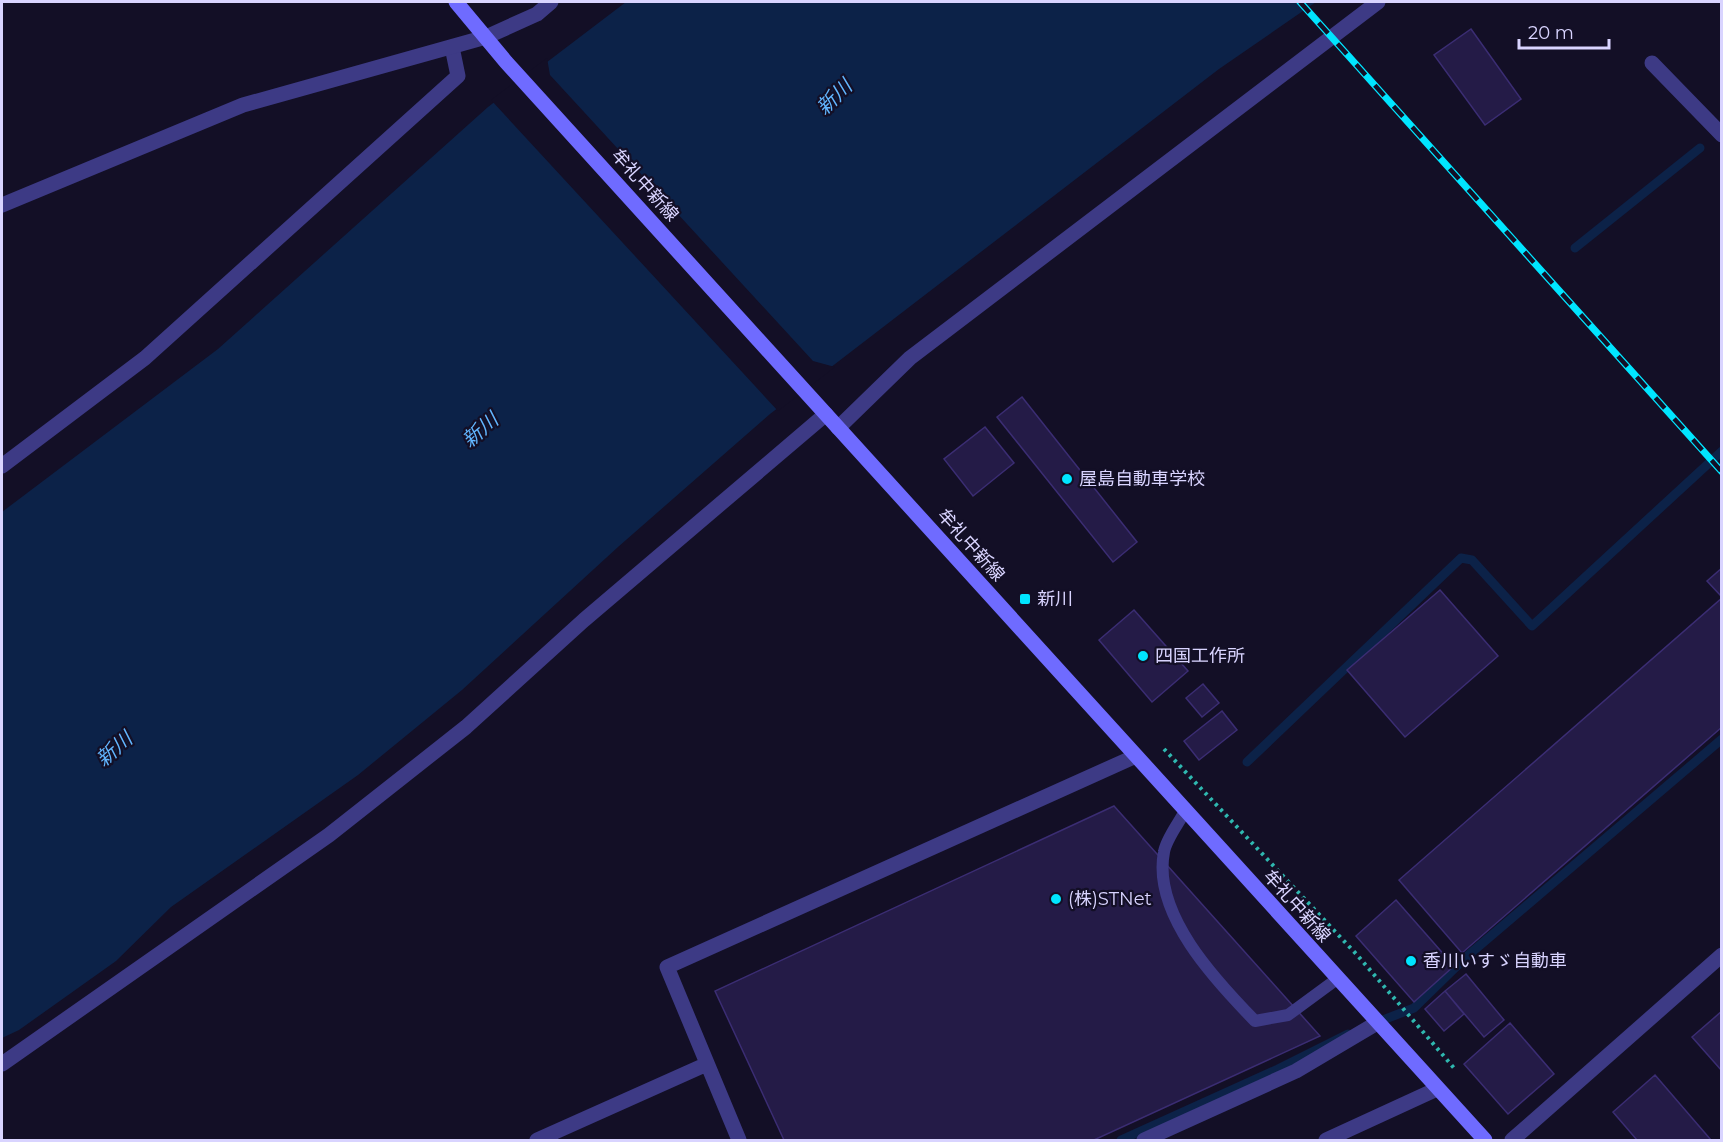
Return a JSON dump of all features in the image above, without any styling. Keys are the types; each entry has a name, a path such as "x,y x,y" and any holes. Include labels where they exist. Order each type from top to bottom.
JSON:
{"main road":[{"name":"牟礼中新線","path":"456,2 506,62 1485,1140"}],"street":[{"path":"2,205 243,105 486,37 537,14 551,2"},
{"path":"838,428 910,358 1378,2"},
{"path":"2,466 146,358 458,76 452,47"},
{"path":"1652,63 1722,135"},
{"path":"2,1064 329,835 466,727 585,620 826,414"},
{"path":"739,1140 667,968 1136,756"},
{"path":"1512,1140 1722,955"},
{"path":"1144,1140 1296,1071 1377,1023"},
{"path":"537,1140 707,1064"},
{"path":"1326,1140 1437,1089"}],"lane":[{"path":"1185,811 1164,851 1164,880 1173,916 1213,977 1255,1021 1288,1014 1337,979"}],"water":[{"path":"626,2 1316,2 1219,69 770,414 618,547 462,690 358,775 171,907 116,961 19,1030 2,1038 2,512 218,349 488,107"}],"pier":[{"path":"547,58 550,75 813,361 835,367 778,411 491,100"}],"building":[{"path":"1471,29 1521,99 1485,125 1434,55"},
{"name":"屋島自動車学校","path":"1022,397 1137,542 1113,562 997,417"},
{"path":"985,427 1014,463 973,496 944,459"},
{"path":"1722,568 1722,597 1707,581"},
{"path":"1440,590 1498,656 1405,737 1347,670"},
{"path":"1722,598 1722,727 1462,953 1399,880"},
{"name":"四国工作所","path":"1134,610 1188,671 1152,702 1099,640"},
{"path":"1203,684 1219,703 1202,717 1186,698"},
{"path":"1222,711 1237,730 1199,760 1184,741"},
{"name":"(株)STNet","path":"1114,806 1320,1036 1094,1140 784,1140 715,991"},
{"path":"1396,900 1454,966 1414,1002 1356,936"},
{"path":"1466,974 1504,1020 1484,1037 1445,991"},
{"path":"1445,991 1464,1014 1444,1031 1425,1009"},
{"path":"1722,1011 1722,1071 1692,1037"},
{"path":"1510,1023 1554,1074 1508,1114 1464,1064"},
{"path":"1655,1075 1711,1140 1637,1140 1613,1112"}],"waterway":[{"path":"1575,248 1700,148"},
{"path":"1247,762 1461,558 1472,560 1532,626 1722,451"},
{"path":"1375,1023 1414,1008 1465,958 1722,739"},
{"path":"1121,1140 1278,1069 1348,1034"}],"railway":[{"path":"1300,2 1722,472"}],"place":[{"name":"屋島自動車学校","path":"1067,479"},
{"name":"新川","path":"1025,599"},
{"name":"四国工作所","path":"1143,656"},
{"name":"(株)STNet","path":"1056,899"},
{"name":"香川いすゞ自動車","path":"1411,961"}]}
